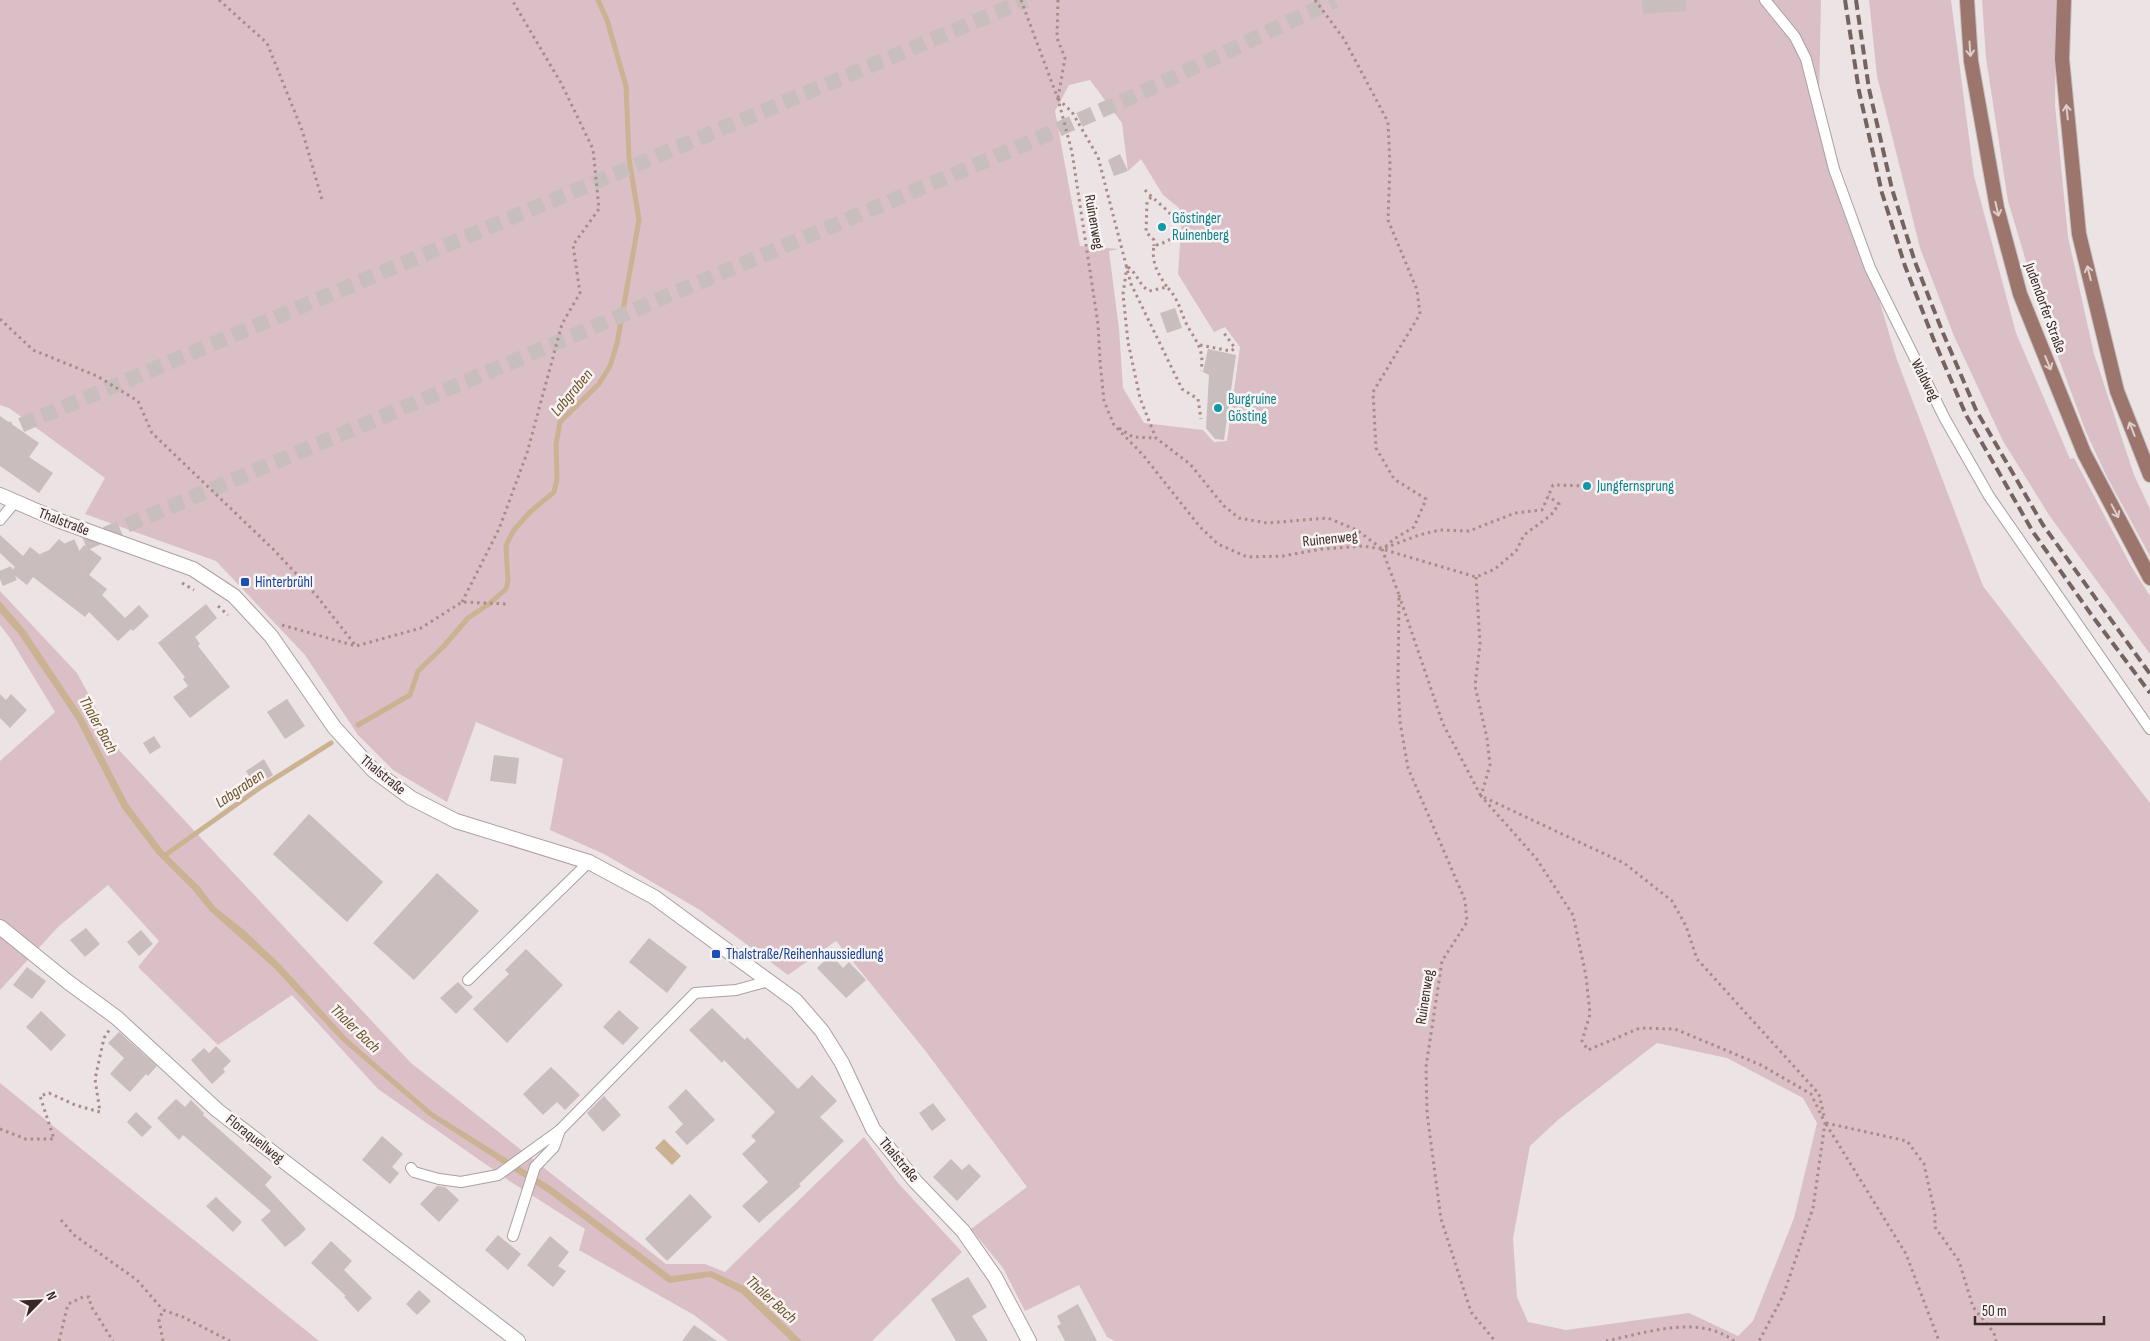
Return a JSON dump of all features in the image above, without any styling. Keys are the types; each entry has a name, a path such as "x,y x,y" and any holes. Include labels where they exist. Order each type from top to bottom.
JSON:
{"main road":[{"name":"Judendorfer Straße","path":"1967,0 1971,61 1997,208 2020,294 2084,453 2150,578"},
{"path":"2064,0 2062,59 2079,234 2117,391 2150,474"},
{"name":"Thalstraße","path":"0,495 60,521 193,569 234,596 270,636 334,727 353,750 373,770 412,798 456,821 589,862 654,897 796,1001 822,1031 842,1063 873,1130 915,1182 963,1231 995,1277 1029,1341"},
{"name":"Floraquellweg","path":"0,927 68,982 118,1018 217,1110 518,1341"}],"lane":[{"name":"Waldweg","path":"1765,0 1795,37 1806,59 1834,169 1870,268 1945,419 1989,496 2150,730"},
{"path":"0,520 15,502"},
{"path":"468,980 589,862"},
{"path":"411,1168 414,1172 439,1179 461,1182 498,1176 560,1130 695,993 736,990 769,981"},
{"path":"514,1236 526,1193 536,1167 554,1147 560,1130"},
{"path":"534,1148 544,1158"}],"path":[{"path":"219,0 267,43 302,130 323,203"},
{"path":"281,625 356,646 421,628 462,602 499,529 527,453 562,324 580,293 573,245 599,209 593,149 561,83 512,0"},
{"path":"1020,0 1058,99"},
{"path":"1058,0 1057,38 1065,58 1058,99"},
{"path":"1314,0 1344,40 1388,122 1390,165 1388,220 1417,290 1420,314 1373,392 1376,448 1394,479 1426,499 1414,527 1382,549"},
{"name":"Ruinenweg","path":"1058,99 1072,112 1098,157 1131,284 1182,389 1198,399 1201,419"},
{"name":"Ruinenweg","path":"1058,99 1072,152 1088,251 1098,324 1104,401 1114,424 1143,455 1200,527 1218,544 1247,557 1283,556 1322,549 1363,546 1382,549 1400,595 1398,682 1400,722 1408,768 1465,900 1467,922 1442,961 1426,1067 1427,1113 1441,1220 1471,1312 1495,1341"},
{"path":"1145,190 1174,216 1178,225 1176,235 1172,239 1154,246"},
{"path":"1151,197 1148,202 1146,232 1154,240 1153,252 1156,270 1181,308 1186,323 1200,345 1203,362 1201,371"},
{"path":"1167,288 1149,291 1144,288 1134,271 1127,266 1123,294 1128,342 1140,398 1156,438 1190,464 1224,506 1239,518 1267,523 1328,518 1357,530 1382,549 1476,577 1495,569 1516,551 1524,536 1551,515 1559,504 1548,496"},
{"path":"0,319 33,350 97,376 138,401 152,433 273,550 316,595 356,646"},
{"path":"1200,345 1231,351 1235,348 1224,333"},
{"path":"1114,424 1133,437 1156,438"},
{"path":"1382,549 1419,535 1440,530 1469,531 1515,513 1542,510 1553,485 1587,486"},
{"path":"1476,577 1480,644 1475,686 1487,738 1490,765 1481,796"},
{"path":"176,579 201,594"},
{"path":"1400,595 1443,724 1481,796 1536,858 1573,915 1586,976 1590,1014 1582,1041 1588,1050 1640,1028 1675,1030 1761,1065 1812,1094 1825,1123 1906,1254 1940,1341"},
{"path":"462,602 508,604"},
{"path":"214,603 234,621"},
{"path":"1481,796 1624,863 1672,901 1686,926 1697,959 1819,1094 1825,1123 1813,1208 1783,1296 1759,1341"},
{"path":"0,1130 26,1139 54,1139 40,1096 49,1093 75,1106 100,1112 95,1079 104,1038 118,1018"},
{"path":"1825,1123 1907,1141 1924,1164 1935,1214 1934,1228 1959,1261 1973,1307 1994,1333 1996,1341"},
{"path":"61,1220 74,1234 137,1280 163,1310 183,1317 230,1341"},
{"path":"59,1341 68,1304 83,1297 89,1297 91,1306 113,1341"},
{"path":"163,1310 159,1320 163,1341"},
{"path":"1606,1341 1678,1326 1723,1332 1734,1341"}],"shaded area":[{"path":"0,0 1821,0 1819,98 1897,360 1983,586 2150,803 2150,1341 1115,1341 1107,1337 1079,1285 1025,1311 1003,1268 971,1229 1027,1187 924,1049 836,941 788,975 700,910 604,854 550,830 563,759 476,722 447,802 393,770 358,735 305,655 216,561 85,514 105,478 9,408 0,405","holes":["1090,80 1122,123 1128,171 1141,159 1163,195 1179,208 1182,217 1178,274 1214,332 1225,327 1240,347 1227,441 1214,442 1203,430 1144,423 1123,388 1119,329 1109,251 1119,249 1080,246 1055,111 1069,85","1657,1043 1727,1058 1803,1098 1817,1123 1794,1218 1753,1321 1738,1336 1689,1313 1566,1330 1528,1322 1517,1297 1513,1238 1530,1146 1559,1119"]},
{"path":"1869,0 1951,0 1974,176 2016,333 2070,459 2074,458 2131,566 2150,596 2150,654 2049,515 2003,441 1954,336 1920,248 1877,76"},
{"path":"1982,0 2056,0 2055,105 2068,237 2094,354 2134,475 2150,509 2150,556 2107,477 2086,432 2041,311 2008,201 1986,58"},
{"path":"0,591 77,673 118,749 411,1063 666,1264 705,1264 725,1272 864,1137 898,1183 962,1252 872,1341 728,1341 694,1315 579,1250 585,1229 511,1182 378,1089 292,995 218,1045 138,967 159,941 108,885 58,927 0,990 0,761 55,712 10,638 0,625"},
{"path":"0,601 25,630 83,717 128,804 164,852 198,885 215,907 244,930 279,963 347,1038 432,1112 552,1187 671,1276 711,1271 746,1287 802,1341 791,1341 741,1293 710,1277 669,1283 550,1194 429,1116 342,1041 273,967 210,911 192,889 156,853 122,808 76,719 18,633 0,613"},
{"path":"0,1083 319,1341 0,1341"},
{"path":"664,1139 681,1156 672,1165 655,1148"}],"building":[{"path":"1642,0 1686,0 1686,11 1643,14"},
{"path":"1120,154 1128,171 1114,176 1108,160"},
{"path":"1175,308 1182,328 1167,333 1160,313"},
{"name":"Burgruine Gösting","path":"1208,349 1236,355 1224,440 1215,439 1206,428 1209,375 1203,372"},
{"path":"0,416 39,443 29,457 53,473 39,493 0,466"},
{"path":"0,535 23,556 30,547 43,557 59,539 77,554 84,545 102,558 89,575 107,589 102,595 125,618 139,605 149,616 133,631 131,629 118,641 89,612 85,617 33,577 27,585 10,572 15,567 0,553"},
{"path":"206,604 217,618 195,637 200,644 198,646 230,687 190,718 173,697 188,686 183,679 185,677 158,643"},
{"path":"0,694 6,700 11,694 27,710 10,728 0,718"},
{"path":"287,699 305,726 285,739 267,712"},
{"path":"154,736 161,747 150,754 143,743"},
{"path":"494,755 519,758 516,784 490,781"},
{"path":"264,759 273,775 256,786 246,771"},
{"path":"309,814 383,882 347,922 273,854"},
{"path":"437,873 479,911 414,980 373,943"},
{"path":"86,928 100,944 85,957 70,940"},
{"path":"141,930 153,944 139,956 127,942"},
{"path":"649,938 687,967 667,993 629,962"},
{"path":"526,949 563,985 507,1043 473,1009 509,974 505,970"},
{"path":"831,955 843,968 849,962 866,980 846,998 817,968"},
{"path":"27,967 46,981 32,999 13,985"},
{"path":"458,982 473,997 456,1014 440,998"},
{"path":"712,1008 745,1040 747,1037 798,1089 812,1075 837,1101 820,1117 844,1141 799,1184 801,1186 759,1223 742,1206 768,1182 742,1154 756,1141 751,1136 775,1112 724,1060 722,1063 689,1030"},
{"path":"619,1010 639,1028 623,1045 603,1027"},
{"path":"41,1011 66,1035 51,1051 26,1027"},
{"path":"119,1032 157,1066 148,1076 146,1074 130,1092 110,1074 124,1058 108,1043"},
{"path":"216,1046 231,1061 223,1069 225,1072 212,1084 191,1060 204,1048 209,1053"},
{"path":"551,1067 580,1095 565,1110 557,1102 543,1115 523,1094"},
{"path":"686,1089 715,1120 687,1145 675,1132 683,1124 668,1107"},
{"path":"604,1096 621,1115 603,1132 587,1113"},
{"path":"176,1099 185,1107 191,1100 204,1113 203,1115 272,1177 265,1185 306,1229 299,1236 285,1247 261,1220 271,1211 183,1135 179,1140 157,1118"},
{"path":"933,1103 946,1120 932,1131 919,1113"},
{"path":"136,1112 152,1127 142,1137 127,1122"},
{"path":"382,1136 403,1154 392,1167 399,1173 390,1184 362,1160"},
{"path":"951,1159 962,1170 969,1164 981,1176 957,1201 933,1177"},
{"path":"437,1186 445,1187 459,1200 439,1222 420,1204"},
{"path":"690,1194 712,1217 667,1261 645,1239"},
{"path":"216,1197 242,1222 233,1232 206,1206"},
{"path":"498,1235 521,1254 508,1270 485,1250"},
{"path":"550,1236 569,1252 558,1266 566,1271 553,1287 527,1265"},
{"path":"331,1241 352,1261 344,1270 372,1298 358,1312 344,1297 346,1296 311,1263"},
{"path":"968,1277 987,1307 972,1316 988,1341 956,1341 931,1299"},
{"path":"419,1290 431,1301 417,1315 406,1304"},
{"path":"1078,1304 1097,1341 1065,1341 1057,1326 1061,1324 1057,1316"},
{"path":"694,1325 717,1341 682,1341"}],"waterway":[{"name":"Labgraben","path":"358,725 410,695 418,671 444,646 468,618 489,604 506,589 508,581 506,546 509,539 514,530 530,512 554,492 557,479 556,444 560,422 599,384 610,366 617,344 639,220 629,159 626,86 607,20 598,0"},
{"name":"Labgraben","path":"164,856 261,787 331,743"}],"tunnel":[{"path":"0,434 1026,0"},
{"path":"0,579 1025,144 1145,91 1335,0"}],"railway":[{"path":"1845,0 1859,91 1882,193 1905,266 1966,415 2033,532 2150,693"},
{"path":"1856,0 1869,89 1892,189 1915,262 1976,410 2043,525 2150,674"}],"place":[{"name":"Göstinger Ruinenberg","path":"1162,227"},
{"name":"Burgruine Gösting","path":"1218,408"},
{"name":"Jungfernsprung","path":"1587,486"},
{"name":"Hinterbrühl","path":"245,582"},
{"name":"Thalstraße/Reihenhaussiedlung","path":"716,954"}],"water label":[{"name":"Thaler Bach","path":"98,725"},
{"name":"Thaler Bach","path":"355,1029"},
{"name":"Thaler Bach","path":"771,1300"}]}
